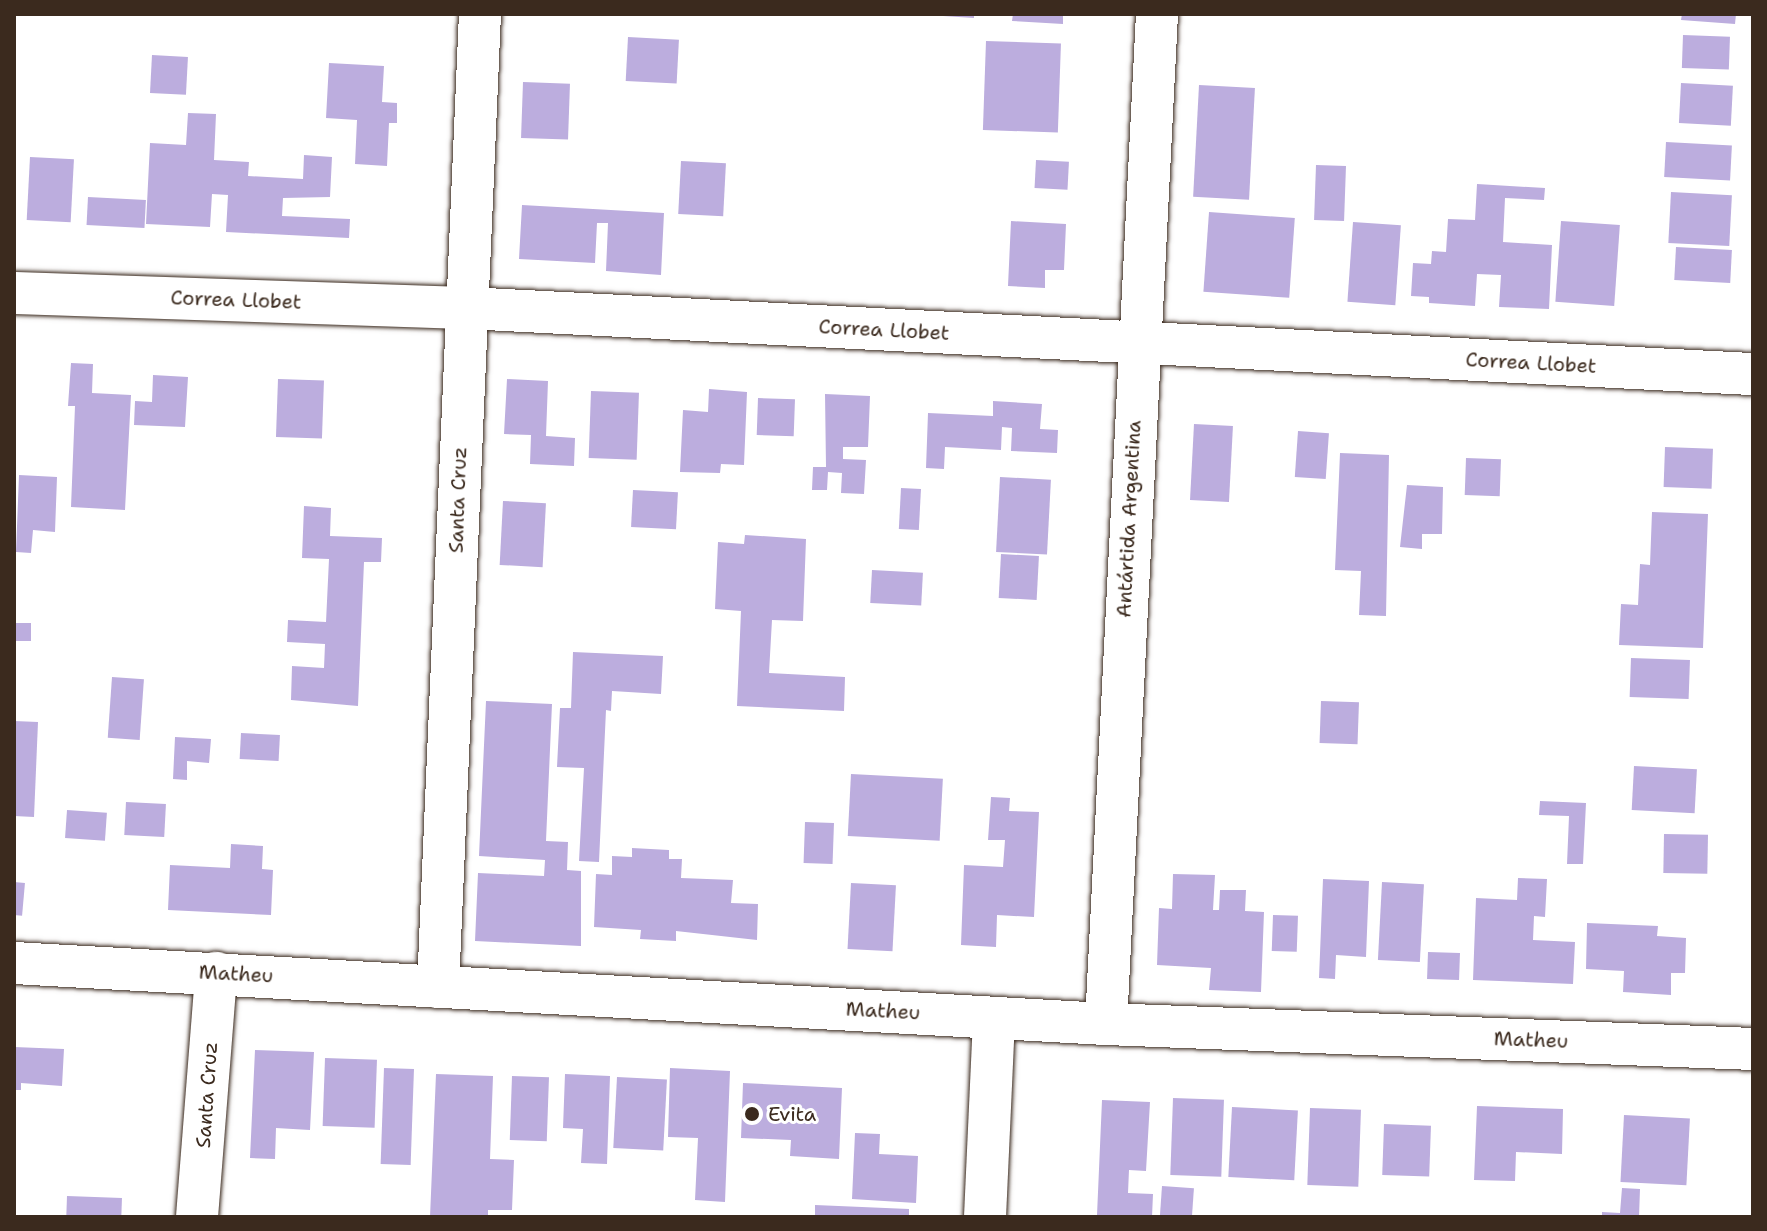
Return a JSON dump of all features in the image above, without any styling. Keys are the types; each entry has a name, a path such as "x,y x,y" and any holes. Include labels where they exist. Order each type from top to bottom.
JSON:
{"street":[{"name":"Santa Cruz","path":"438,987 480,14"},
{"name":"Antártida Argentina","path":"1106,1024 1137,344 1157,14"},
{"name":"Correa Llobet","path":"14,293 466,308 1753,374"},
{"name":"Matheu","path":"14,963 1106,1024 1753,1049"},
{"name":"Santa Cruz","path":"197,1217 216,973"},
{"path":"985,1217 994,1018"}],"building":[{"path":"974,14 974,18 943,16"},
{"path":"1013,14 1063,14 1063,24 1012,21"},
{"path":"1682,14 1736,14 1735,24 1681,20"},
{"path":"1683,35 1730,37 1729,70 1682,68"},
{"path":"628,37 679,40 677,84 626,81"},
{"path":"986,41 1061,44 1058,133 983,130"},
{"path":"152,55 188,57 186,95 150,93"},
{"path":"329,63 384,66 382,102 397,103 397,123 389,123 387,166 355,164 357,120 326,118"},
{"path":"523,82 570,84 568,140 521,138"},
{"path":"1681,83 1733,86 1731,126 1679,123"},
{"path":"1199,85 1255,88 1249,200 1193,197"},
{"path":"188,113 216,114 214,160 249,162 248,176 303,179 304,155 332,157 330,197 283,198 282,216 350,219 349,238 226,232 228,195 212,194 210,227 146,224 150,143 186,145"},
{"path":"1666,142 1732,145 1730,180 1664,177"},
{"path":"30,157 74,159 71,222 27,220"},
{"path":"1036,160 1069,162 1067,190 1035,188"},
{"path":"681,161 726,163 723,216 678,214"},
{"path":"1316,165 1346,166 1344,221 1314,220"},
{"path":"1477,184 1545,188 1544,200 1505,198 1503,242 1552,245 1549,309 1499,307 1501,275 1477,274 1475,306 1429,303 1429,297 1411,296 1413,263 1431,264 1432,251 1446,252 1448,219 1475,220"},
{"path":"1671,192 1732,195 1729,246 1668,243"},
{"path":"88,197 146,200 144,228 87,225"},
{"path":"522,205 664,213 661,275 606,271 608,223 597,223 595,263 519,259"},
{"path":"1209,212 1295,218 1289,298 1203,292"},
{"path":"1011,221 1066,224 1064,270 1045,270 1045,288 1008,286"},
{"path":"1561,221 1620,225 1614,306 1555,302"},
{"path":"1353,222 1401,225 1395,305 1347,302"},
{"path":"1676,247 1732,250 1730,283 1674,280"},
{"path":"71,363 93,364 92,393 131,395 125,510 71,507 75,406 68,406"},
{"path":"153,375 188,377 185,427 134,425 135,401 152,402"},
{"path":"278,379 324,381 322,439 276,437"},
{"path":"507,379 548,381 546,436 575,438 574,466 530,464 531,435 504,434"},
{"path":"709,389 747,392 744,465 721,464 720,473 680,472 683,410 708,412"},
{"path":"591,391 639,393 637,460 589,458"},
{"path":"825,394 870,396 868,447 843,447 843,459 866,460 864,494 841,493 842,473 828,472 827,490 812,490 813,467 826,467"},
{"path":"758,398 795,399 794,436 757,435"},
{"path":"993,401 1042,404 1040,429 1058,430 1057,453 1011,451 1012,428 1002,427 1001,450 945,447 944,469 926,468 928,413 993,416"},
{"path":"1194,424 1233,426 1229,502 1190,500"},
{"path":"1298,431 1329,433 1326,479 1295,477"},
{"path":"1665,447 1713,449 1712,489 1664,487"},
{"path":"1340,453 1389,455 1386,616 1359,615 1361,571 1335,570"},
{"path":"1466,458 1501,459 1500,496 1465,495"},
{"path":"19,475 57,477 55,532 33,530 31,553 16,552"},
{"path":"1000,477 1051,480 1047,555 996,552"},
{"path":"1407,485 1443,487 1442,534 1422,534 1422,549 1400,547"},
{"path":"901,488 921,489 919,530 899,529"},
{"path":"633,490 678,492 676,529 631,527"},
{"path":"503,501 546,503 543,567 500,565"},
{"path":"304,506 331,508 330,536 382,538 381,562 364,562 358,706 291,700 292,666 324,668 325,644 287,642 288,620 326,622 329,559 302,558"},
{"path":"1652,512 1708,514 1703,648 1619,645 1621,604 1638,605 1640,564 1650,565"},
{"path":"745,535 806,539 803,621 772,620 769,673 845,677 844,711 737,706 741,611 715,609 718,542 744,544"},
{"path":"1001,554 1039,556 1037,600 999,598"},
{"path":"872,570 923,573 921,606 870,603"},
{"path":"14,623 31,623 31,641 14,641"},
{"path":"573,652 663,656 661,694 612,691 611,711 606,710 599,862 579,861 584,768 557,767 560,708 571,708"},
{"path":"1631,658 1690,660 1689,699 1630,697"},
{"path":"112,677 144,679 140,740 108,738"},
{"path":"486,701 552,704 546,841 568,842 567,870 581,871 581,946 475,941 478,873 544,876 545,860 479,856"},
{"path":"1321,701 1359,702 1358,744 1320,743"},
{"path":"14,721 38,722 34,817 14,816"},
{"path":"241,733 280,735 279,761 240,759"},
{"path":"175,737 211,739 209,763 187,761 187,780 173,779"},
{"path":"1634,766 1697,769 1695,813 1632,810"},
{"path":"851,774 943,779 940,841 848,836"},
{"path":"991,797 1010,798 1009,811 1039,812 1034,917 997,915 996,947 961,945 964,865 1003,867 1005,840 988,840"},
{"path":"1540,801 1586,803 1583,864 1567,864 1569,816 1539,815"},
{"path":"126,802 166,804 164,837 124,835"},
{"path":"67,810 107,813 105,841 65,838"},
{"path":"805,822 834,823 833,864 804,863"},
{"path":"1664,834 1708,835 1707,874 1663,873"},
{"path":"231,844 263,846 262,869 273,870 271,915 168,910 170,865 230,868"},
{"path":"632,848 669,850 669,859 682,859 681,878 733,880 731,903 758,904 757,940 676,931 676,941 640,939 641,930 594,927 596,874 612,875 612,856 632,857"},
{"path":"1173,874 1215,875 1213,910 1219,910 1220,890 1246,890 1245,911 1264,912 1261,992 1209,990 1211,968 1157,965 1159,908 1172,909"},
{"path":"1518,878 1547,879 1545,917 1534,916 1533,940 1575,942 1573,984 1473,980 1476,898 1517,900"},
{"path":"1323,879 1369,881 1366,957 1336,955 1335,979 1319,978"},
{"path":"14,882 25,883 22,916 14,915"},
{"path":"1382,882 1424,884 1420,962 1378,960"},
{"path":"851,883 896,885 892,951 848,949"},
{"path":"1273,915 1298,916 1297,952 1272,951"},
{"path":"1587,923 1658,926 1657,936 1686,938 1685,973 1671,973 1671,995 1623,992 1624,971 1586,969"},
{"path":"1428,952 1460,953 1459,980 1427,979"},
{"path":"14,1047 64,1049 62,1086 21,1083 21,1090 14,1090"},
{"path":"255,1050 314,1052 310,1130 276,1128 275,1159 250,1158"},
{"path":"325,1058 377,1060 375,1128 323,1126"},
{"path":"384,1068 414,1069 411,1165 381,1164"},
{"path":"670,1068 730,1071 725,1202 695,1200 698,1138 668,1137"},
{"path":"436,1074 493,1076 490,1159 514,1160 512,1210 488,1210 488,1217 430,1217"},
{"path":"565,1074 610,1076 607,1164 581,1163 583,1129 563,1128"},
{"path":"512,1076 549,1077 547,1141 510,1140"},
{"path":"617,1077 667,1080 663,1151 613,1148"},
{"path":"743,1083 842,1088 839,1159 790,1156 791,1140 741,1138"},
{"path":"1173,1098 1224,1100 1221,1177 1170,1175"},
{"path":"1102,1100 1150,1102 1146,1171 1129,1170 1128,1193 1153,1194 1152,1217 1097,1215"},
{"path":"1477,1106 1563,1109 1562,1154 1516,1152 1515,1181 1474,1180"},
{"path":"1232,1107 1298,1110 1294,1180 1228,1177"},
{"path":"1310,1108 1361,1110 1358,1187 1307,1185"},
{"path":"1624,1115 1690,1118 1686,1185 1620,1182"},
{"path":"1384,1124 1431,1126 1429,1177 1382,1175"},
{"path":"855,1133 880,1134 879,1154 918,1156 916,1203 852,1199"},
{"path":"1162,1186 1194,1188 1192,1217 1160,1216"},
{"path":"1622,1188 1640,1189 1639,1217 1602,1217 1602,1212 1620,1213"},
{"path":"67,1196 122,1198 121,1217 66,1217"},
{"path":"815,1205 909,1209 909,1217 815,1217"}],"place":[{"name":"Evita","path":"752,1114"}]}
